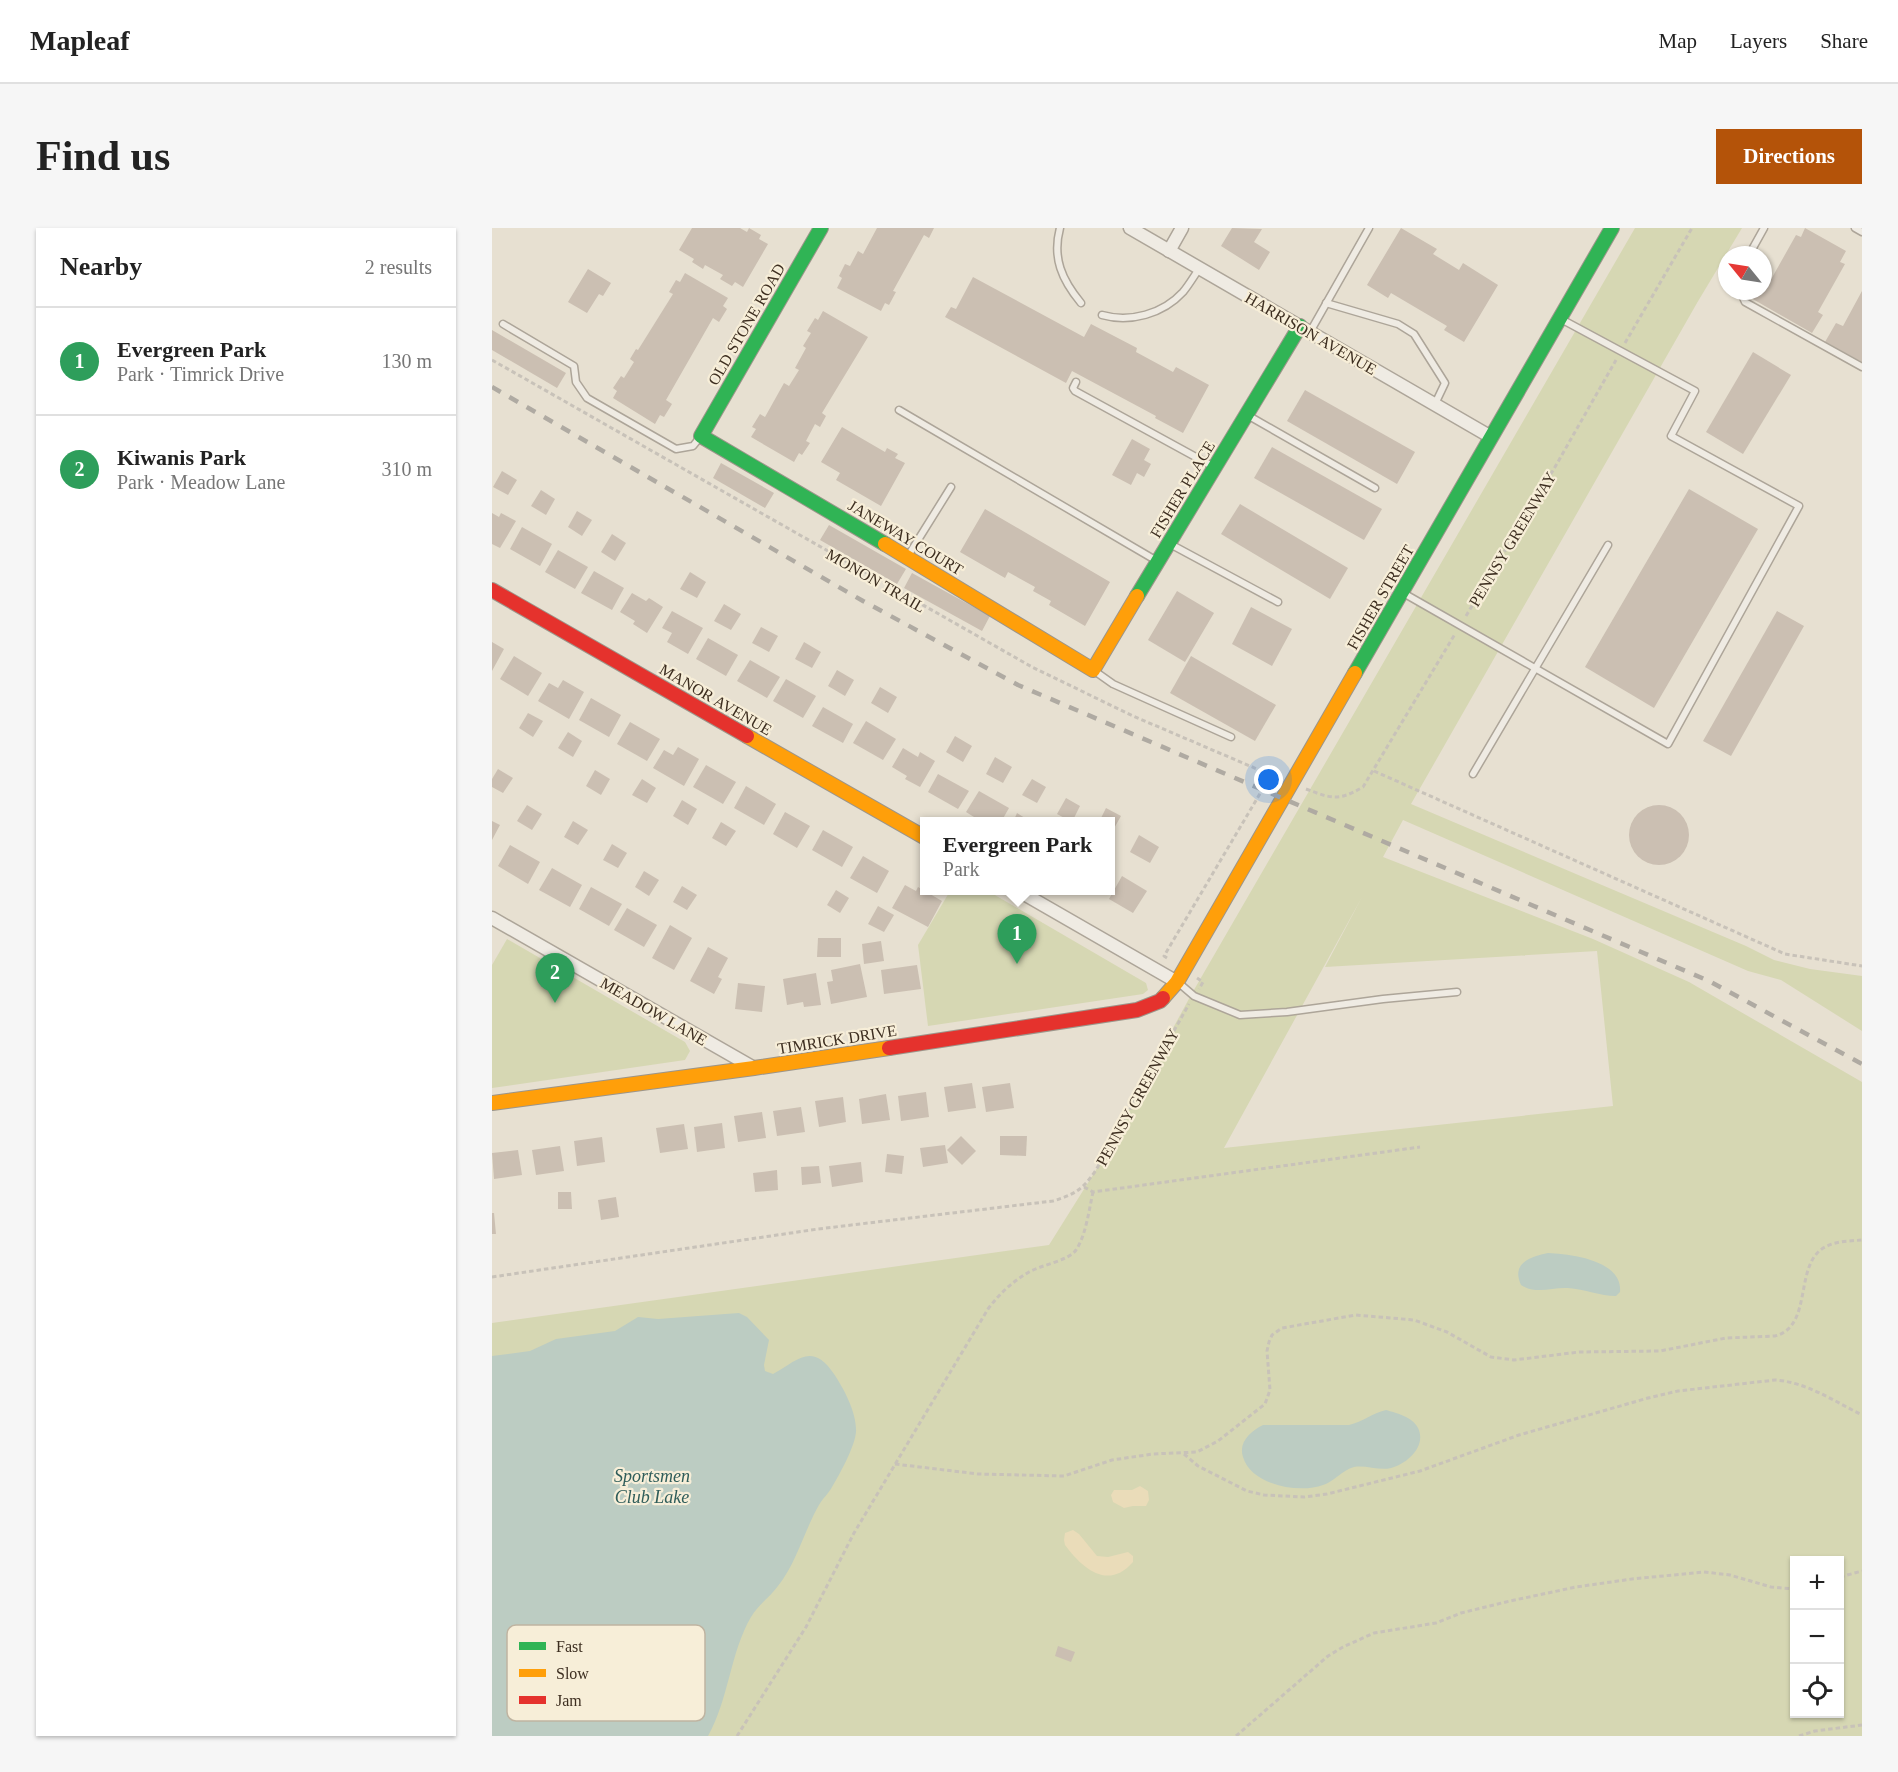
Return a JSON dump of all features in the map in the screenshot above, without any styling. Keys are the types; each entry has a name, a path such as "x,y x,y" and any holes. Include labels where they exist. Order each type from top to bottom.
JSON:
{"street":[{"name":"OLD STONE ROAD","path":"701,436 820,228"},
{"name":"HARRISON AVENUE","path":"1131,228 1491,437"},
{"path":"1168,251 1182,228"},
{"name":"FISHER STREET","path":"1177,982 1612,228"},
{"name":"FISHER PLACE","path":"1093,670 1246,414 1305,329"},
{"name":"JANEWAY COURT","path":"701,436 908,557 1093,670"},
{"name":"MANOR AVENUE","path":"492,590 920,835"},
{"path":"1024,895 1177,982"},
{"name":"MEADOW LANE","path":"492,918 754,1068"},
{"name":"TIMRICK DRIVE","path":"492,1103 754,1068 1137,1010 1160,1001 1177,982"}],"lane":[{"path":"1060,228 1056,247 1058,263 1064,279 1081,303"},
{"path":"1305,329 1326,303 1369,228"},
{"path":"1754,246 1764,228"},
{"path":"1855,228 1862,232"},
{"path":"1102,315 1113,318 1130,318 1166,306 1183,292 1199,268"},
{"path":"1744,300 1862,367"},
{"path":"1326,303 1398,324 1414,334 1445,383 1435,404"},
{"path":"1402,592 1668,744 1799,506 1671,436 1695,391 1560,318"},
{"path":"503,324 574,366 576,382 587,398 676,449 693,446 701,436"},
{"path":"1076,382 1075,391 1214,468"},
{"path":"899,410 1158,562"},
{"path":"1246,414 1375,488"},
{"path":"908,557 951,487"},
{"path":"1169,543 1278,602"},
{"path":"1473,774 1608,545"},
{"path":"1093,670 1113,684 1231,737"},
{"path":"1177,982 1194,996 1240,1016 1457,992"}],"path":[{"name":"PENNSY GREENWAY","path":"1299,786 1326,796 1346,797 1363,787 1555,467 1692,228"},
{"name":"MONON TRAIL","path":"492,360 1032,668 1133,716 1271,775"},
{"path":"1374,771 1785,954 1862,966"},
{"path":"1169,960 1164,956 1271,775 1281,779"},
{"name":"PENNSY GREENWAY","path":"1084,1187 1096,1170 1188,1006"},
{"path":"492,1276 818,1229 1053,1201 1069,1196 1084,1187 1093,1192 1420,1147"},
{"path":"737,1736 806,1627 850,1540 988,1309 1002,1290 1030,1272 1069,1256 1075,1251 1083,1232 1093,1192"},
{"path":"895,1464 978,1474 1064,1476 1112,1460 1153,1454 1197,1452 1208,1448 1265,1404 1270,1390 1268,1351 1272,1335 1282,1328 1356,1315 1414,1320 1447,1332 1491,1357 1514,1360 1579,1352 1660,1351 1726,1338 1774,1336 1782,1334 1793,1323 1815,1255 1834,1243 1862,1240"},
{"path":"1183,1453 1198,1466 1248,1491 1264,1495 1304,1497 1420,1471 1519,1435 1606,1409 1678,1391 1765,1381 1787,1381 1808,1388 1862,1415"},
{"path":"1844,1576 1862,1571"},
{"path":"1236,1736 1329,1656 1374,1633 1436,1623 1500,1603 1576,1587 1686,1572 1716,1573 1743,1578 1771,1587 1790,1589"},
{"path":"1799,1736 1815,1731 1862,1725"}],"green space":[{"path":"1635,228 1742,228 1731,246 1718,246 1718,268 1411,804 1746,946 1774,960 1810,969 1862,976 1862,1031 1781,980 1748,971 1403,820 1383,857 1593,939 1689,982 1862,1082 1862,1736 492,1736 492,1323 1049,1245 1096,1170 1191,995","holes":["1362,897 1325,967 1597,951 1613,1106 1224,1148"]},
{"path":"948,895 995,895 1146,983 1148,990 1143,994 928,1026 918,945"},
{"path":"507,939 685,1042 690,1051 685,1060 492,1088 492,965"}],"sand":[{"path":"1140,1486 1148,1491 1149,1500 1146,1506 1124,1508 1113,1502 1111,1495 1114,1490 1132,1490"},
{"path":"1073,1530 1097,1556 1108,1557 1128,1552 1133,1556 1133,1562 1124,1571 1114,1575 1096,1573 1079,1561 1065,1545 1065,1533"}],"water":[{"path":"1548,1253 1581,1257 1604,1266 1619,1281 1620,1292 1616,1296 1610,1296 1568,1288 1533,1290 1521,1285 1518,1271 1520,1266 1529,1259"},
{"name":"Sportsmen Club Lake","path":"739,1313 747,1317 769,1340 764,1365 765,1371 773,1374 804,1357 819,1358 834,1374 849,1402 856,1425 853,1445 831,1489 814,1515 785,1577 754,1612 744,1631 721,1707 708,1736 492,1736 492,1356 530,1351 556,1339 615,1331 638,1317 658,1319"},
{"path":"1386,1410 1412,1421 1416,1424 1420,1435 1418,1448 1414,1453 1403,1463 1391,1468 1354,1467 1323,1485 1302,1488 1277,1485 1266,1481 1248,1467 1243,1457 1244,1442 1254,1430 1263,1425 1349,1425"}],"building":[{"path":"692,228 740,228 747,232 749,228 761,235 759,239 768,244 743,287 735,282 732,286 720,279 723,275 705,265 703,269 692,262 694,259 679,250"},
{"path":"877,228 934,228 929,238 924,235 893,291 896,292 889,305 885,303 881,311 837,288 842,278 839,276 845,264 850,266 858,251 863,254"},
{"path":"1232,228 1262,229 1254,242 1270,252 1259,270 1221,246"},
{"path":"1401,228 1437,249 1433,254 1459,270 1463,263 1498,285 1464,342 1444,330 1447,326 1391,293 1388,298 1367,285"},
{"path":"1805,228 1846,251 1840,262 1845,264 1818,312 1823,315 1812,333 1754,300 1772,300 1772,278 1796,235 1801,237"},
{"path":"588,269 611,283 603,296 599,294 587,313 568,302"},
{"path":"685,273 728,298 723,306 727,309 719,322 713,318 666,400 672,404 664,417 660,415 655,424 613,398 617,391 613,388 621,376 624,378 634,362 630,359 673,294 669,292 676,280 680,282"},
{"path":"973,277 1084,337 1091,324 1137,348 1136,352 1173,372 1176,367 1209,385 1183,433 1072,371 1066,383 945,317 951,307 956,309"},
{"path":"1862,291 1862,362 1825,342 1836,323 1843,326"},
{"path":"823,311 868,337 822,413 826,416 820,427 815,424 806,441 810,443 802,455 799,453 794,462 751,437 756,429 752,427 760,414 765,417 784,383 789,386 799,370 795,368 806,348 803,346 811,333 807,331 815,318 818,320"},
{"path":"492,330 566,373 557,388 492,350"},
{"path":"1753,352 1791,375 1743,454 1706,432"},
{"path":"1305,390 1415,452 1397,484 1287,421"},
{"path":"842,427 885,452 887,448 898,454 895,458 905,463 881,506 836,480 840,473 821,462"},
{"path":"1132,439 1150,449 1144,460 1151,464 1144,477 1137,473 1131,485 1112,475"},
{"path":"1272,447 1382,509 1364,540 1254,478"},
{"path":"721,463 774,493 765,508 713,478"},
{"path":"502,471 517,480 508,495 493,487"},
{"path":"1689,489 1758,529 1654,708 1585,667"},
{"path":"541,490 555,499 546,515 531,506"},
{"path":"1240,504 1348,568 1330,599 1221,534"},
{"path":"985,509 1110,582 1085,626 1049,605 1051,601 1033,591 1035,587 1008,572 1005,578 960,552"},
{"path":"577,511 592,520 582,536 568,527"},
{"path":"492,513 499,517 501,513 516,521 500,548 492,544"},
{"path":"829,525 906,569 897,584 820,540"},
{"path":"522,527 552,544 540,566 510,549"},
{"path":"612,534 626,543 615,561 601,552"},
{"path":"558,550 588,567 575,589 545,572"},
{"path":"594,571 624,588 612,610 581,593"},
{"path":"690,572 706,582 697,598 680,589"},
{"path":"912,573 990,616 982,631 904,588"},
{"path":"1177,591 1214,613 1185,662 1148,640"},
{"path":"632,593 646,601 649,598 663,607 647,633 633,624 635,621 620,612"},
{"path":"724,604 741,614 731,630 714,621"},
{"path":"1251,607 1292,629 1272,666 1232,644"},
{"path":"672,611 703,628 688,654 667,642 672,633 662,628"},
{"path":"1777,611 1804,626 1731,756 1703,741"},
{"path":"761,627 778,636 769,652 752,643"},
{"path":"708,638 738,655 726,676 696,659"},
{"path":"492,642 504,649 492,671"},
{"path":"804,642 821,652 812,668 795,659"},
{"path":"514,656 542,673 528,696 500,679"},
{"path":"1191,656 1276,705 1255,741 1170,693"},
{"path":"750,660 780,677 767,698 737,681"},
{"path":"837,670 854,680 845,696 828,686"},
{"path":"786,679 816,696 803,718 773,701"},
{"path":"563,680 584,692 569,719 538,701 549,683 558,688"},
{"path":"880,687 897,697 888,713 871,703"},
{"path":"591,698 621,715 609,737 579,720"},
{"path":"823,707 853,724 843,743 812,726"},
{"path":"528,713 543,721 533,737 519,728"},
{"path":"866,721 896,739 883,760 853,743"},
{"path":"630,722 660,739 647,761 617,744"},
{"path":"568,732 582,741 573,757 558,748"},
{"path":"955,736 972,746 963,762 946,752"},
{"path":"678,747 699,759 684,786 653,768 664,750 673,755"},
{"path":"903,748 918,757 920,752 935,761 920,787 905,779 907,776 892,767"},
{"path":"995,757 1012,767 1003,783 986,774"},
{"path":"706,765 736,782 723,804 693,787"},
{"path":"498,769 513,778 503,793 492,787 492,779"},
{"path":"595,770 610,779 601,795 586,786"},
{"path":"938,774 969,791 958,809 928,792"},
{"path":"642,779 656,788 647,803 632,795"},
{"path":"1032,779 1046,787 1037,803 1022,795"},
{"path":"746,786 776,804 764,825 734,808"},
{"path":"979,791 1009,808 1004,817 974,817 966,812"},
{"path":"1066,798 1080,806 1074,817 1063,817 1057,814"},
{"path":"682,800 697,809 688,825 673,816"},
{"path":"527,805 542,814 532,830 517,821"},
{"path":"1653,805 1665,805 1676,810 1684,818 1689,835 1687,847 1676,860 1665,865 1653,865 1642,860 1634,852 1629,841 1629,829 1634,818 1642,810"},
{"path":"1106,808 1121,816 1115,827 1115,817 1102,817"},
{"path":"785,812 810,826 797,848 773,834"},
{"path":"492,821 500,825 492,840"},
{"path":"573,821 588,830 578,845 564,837"},
{"path":"721,822 736,831 726,846 712,838"},
{"path":"823,830 853,847 842,867 812,850"},
{"path":"1139,835 1159,847 1150,863 1130,852"},
{"path":"612,844 627,853 618,868 603,860"},
{"path":"510,845 540,862 528,884 498,866"},
{"path":"863,856 889,871 877,893 850,878"},
{"path":"552,868 582,885 570,907 539,890"},
{"path":"644,871 659,880 649,896 635,887"},
{"path":"1122,876 1147,891 1133,913 1109,899 1111,895 1115,895 1115,888"},
{"path":"905,885 916,891 918,887 920,895 932,895 942,901 928,927 892,908"},
{"path":"682,886 697,895 687,910 673,902"},
{"path":"591,887 622,904 609,926 579,909"},
{"path":"836,890 849,898 840,913 827,905"},
{"path":"878,906 894,915 884,932 868,924"},
{"path":"627,908 657,925 644,947 614,930"},
{"path":"670,925 692,938 674,970 652,958"},
{"path":"818,938 841,938 841,957 817,957"},
{"path":"881,941 884,961 864,964 862,944"},
{"path":"708,947 728,958 718,977 722,979 714,994 690,981"},
{"path":"860,964 867,997 831,1004 827,982 833,981 831,970"},
{"path":"917,965 921,989 884,994 881,970"},
{"path":"816,973 821,1005 804,1007 803,1002 787,1005 783,979"},
{"path":"738,983 765,986 762,1012 735,1009"},
{"path":"972,1083 976,1108 948,1112 944,1087"},
{"path":"1010,1083 1014,1108 986,1112 982,1087"},
{"path":"926,1092 929,1117 901,1121 898,1096"},
{"path":"886,1094 890,1120 862,1124 859,1099"},
{"path":"843,1097 846,1122 819,1127 815,1101"},
{"path":"801,1107 805,1132 777,1136 773,1111"},
{"path":"762,1112 766,1138 738,1142 734,1116"},
{"path":"722,1123 725,1148 697,1152 694,1127"},
{"path":"684,1124 688,1149 660,1153 656,1128"},
{"path":"961,1136 976,1151 962,1165 947,1150"},
{"path":"1000,1136 1027,1136 1026,1156 1000,1155"},
{"path":"602,1137 605,1162 577,1166 574,1141"},
{"path":"945,1145 948,1163 923,1167 920,1148"},
{"path":"560,1146 564,1171 536,1175 532,1150"},
{"path":"518,1150 522,1175 494,1179 492,1153"},
{"path":"887,1154 904,1156 902,1174 885,1172"},
{"path":"861,1162 863,1182 832,1187 829,1166"},
{"path":"819,1166 821,1183 802,1185 801,1167"},
{"path":"777,1170 778,1190 755,1192 753,1173"},
{"path":"558,1192 571,1192 572,1209 558,1209"},
{"path":"616,1197 619,1217 601,1220 598,1200"},
{"path":"492,1213 494,1213 496,1234 492,1234"},
{"path":"1058,1646 1075,1652 1071,1662 1055,1656"}],"railway":[{"path":"492,387 863,601 1018,685 1709,981 1862,1064"}],"traffic: fast":[{"path":"821,228 701,436 885,544"},
{"path":"1355,673 1612,228"},
{"path":"1137,596 1300,326"}],"traffic: slow":[{"path":"885,544 1093,670 1137,596"},
{"path":"1163,998 1177,982 1355,673"},
{"path":"747,736 920,835"},
{"path":"492,1103 889,1048"}],"traffic: jam":[{"path":"492,590 747,736"},
{"path":"889,1048 1137,1010 1163,998"}],"place":[{"name":"Evergreen Park","path":"1017,964"},
{"name":"Kiwanis Park","path":"555,1003"}]}
